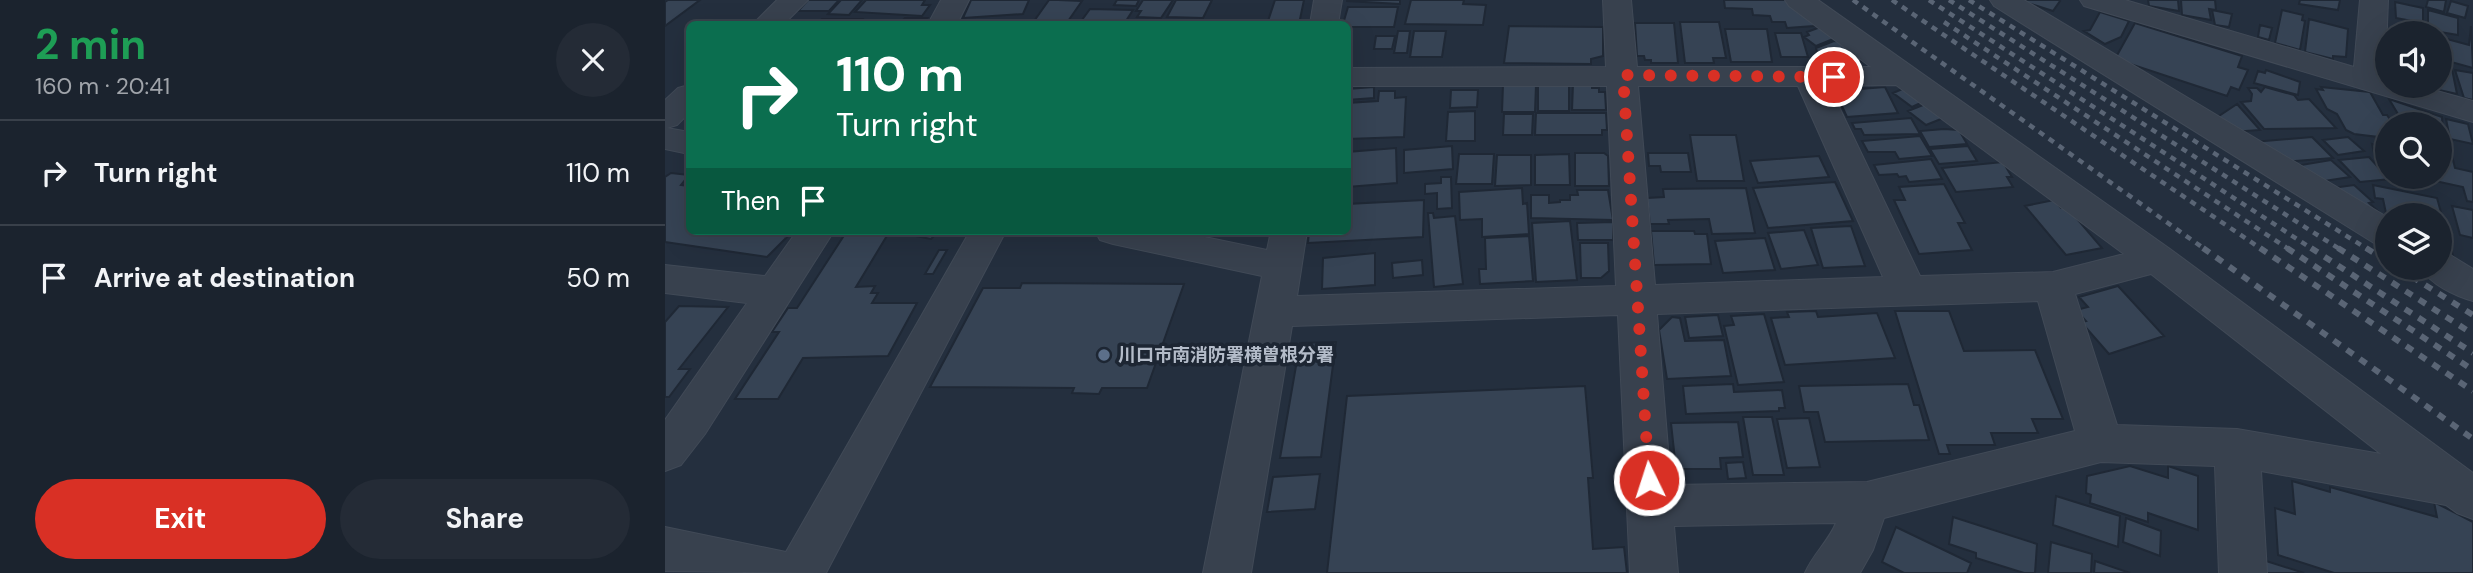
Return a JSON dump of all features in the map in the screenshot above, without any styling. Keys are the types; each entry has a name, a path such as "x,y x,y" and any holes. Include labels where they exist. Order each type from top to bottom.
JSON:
{"street":[{"path":"770,21 794,0"},
{"path":"944,21 955,0"},
{"path":"1324,21 1328,0"},
{"path":"1617,0 1654,573"},
{"path":"1799,0 2157,259 2466,493"},
{"path":"2004,0 2375,227"},
{"path":"2094,0 2473,112"},
{"path":"2369,82 2374,0"},
{"path":"1351,77 1907,76"},
{"path":"1809,78 1908,291"},
{"path":"665,118 686,98"},
{"path":"665,138 686,142"},
{"path":"665,452 690,421 813,235"},
{"path":"800,573 986,235"},
{"path":"1151,235 1286,249 1227,573"},
{"path":"1275,313 2053,286 2157,259"},
{"path":"2452,274 2473,287"},
{"path":"665,279 775,292"},
{"path":"2053,286 2101,443"},
{"path":"1651,506 1867,502 2101,443 2237,447 2466,493"},
{"path":"2237,447 2243,573"},
{"path":"1829,573 1849,551 1867,502"},
{"path":"665,549 782,573"}],"building":[{"path":"700,0 665,26 665,2"},
{"path":"808,0 839,0 829,11 798,11"},
{"path":"841,0 862,0 849,15 828,14"},
{"path":"866,0 925,0 922,5 930,5 922,16 855,12"},
{"path":"971,0 1029,0 1023,14 963,18"},
{"path":"1049,0 1082,1 1068,21 1034,21"},
{"path":"1117,0 1139,0 1136,6 1114,5"},
{"path":"1143,0 1173,0 1161,18 1137,17 1141,11 1136,11"},
{"path":"1176,0 1212,0 1203,18 1167,17"},
{"path":"1275,0 1304,0 1300,21 1268,21"},
{"path":"1347,0 1400,0 1400,4 1347,1"},
{"path":"1411,0 1464,0 1463,4 1486,5 1483,25 1405,24"},
{"path":"1724,0 1786,0 1813,19 1814,26 1787,28 1785,22 1772,22 1770,16 1753,15 1752,9 1725,8"},
{"path":"2018,0 2059,0 2060,1 2053,11"},
{"path":"2148,0 2178,0 2179,11 2149,6"},
{"path":"2181,0 2215,0 2216,10 2209,9 2211,20 2182,15"},
{"path":"2300,0 2340,0 2338,10 2299,4"},
{"path":"2428,0 2446,0 2444,12 2426,7"},
{"path":"2451,1 2468,6 2465,18 2447,13"},
{"path":"2395,2 2423,8 2423,21 2396,18"},
{"path":"1348,7 1398,7 1394,27 1351,27 1351,21 1344,21"},
{"path":"1090,9 1133,10 1126,21 1081,21"},
{"path":"2212,10 2232,14 2229,27 2215,25"},
{"path":"2282,10 2303,15 2302,20 2305,21 2300,50 2275,43"},
{"path":"2428,10 2458,18 2458,35 2452,34 2452,21 2428,21"},
{"path":"2100,12 2129,21 2121,37 2105,44 2084,31 2090,30"},
{"path":"905,18 927,18 924,21 902,21"},
{"path":"822,19 862,19 860,21 820,21"},
{"path":"2309,19 2348,29 2346,57 2333,56 2333,59 2305,52"},
{"path":"1680,22 1719,22 1726,58 1713,58 1714,63 1685,63"},
{"path":"1635,23 1674,23 1678,63 1651,63 1651,60 1645,60 1644,56 1637,56"},
{"path":"2135,23 2242,56 2238,67 2248,70 2239,90 2231,87 2227,96 2115,59"},
{"path":"2260,25 2272,28 2269,40 2258,37"},
{"path":"1509,26 1603,27 1603,56 1591,59 1591,64 1504,63"},
{"path":"1823,26 1838,37 1816,46 1804,37 1809,35 1807,32"},
{"path":"2471,26 2473,68 2452,62 2452,40 2469,45"},
{"path":"1725,29 1767,29 1772,62 1731,62"},
{"path":"1398,31 1410,31 1407,53 1394,53"},
{"path":"1414,31 1446,31 1442,57 1410,57"},
{"path":"1775,33 1801,33 1808,57 1781,57"},
{"path":"1376,36 1395,36 1392,49 1374,49"},
{"path":"1834,41 1845,42 1864,56 1859,64 1820,64 1816,48"},
{"path":"2452,69 2457,94 2452,93"},
{"path":"2266,70 2300,82 2298,95 2254,83 2258,71 2265,73"},
{"path":"2455,70 2473,73 2473,100 2464,98"},
{"path":"1573,84 1592,84 1592,88 1605,92 1606,110 1572,110"},
{"path":"1503,85 1536,85 1535,112 1502,112"},
{"path":"1538,85 1569,85 1569,111 1538,111"},
{"path":"1374,87 1374,98 1351,100 1351,89"},
{"path":"1885,87 1898,113 1847,117 1835,91"},
{"path":"1907,87 1925,101 1912,107 1893,93"},
{"path":"2265,87 2294,95 2298,100 2309,99 2336,128 2264,129 2241,102 2251,101 2252,94 2248,88 2257,88 2261,92"},
{"path":"2321,87 2370,92 2381,112 2375,112 2375,137 2354,134 2346,130 2337,114 2327,109 2316,89 2323,90"},
{"path":"1451,90 1478,90 1477,107 1450,108"},
{"path":"1379,91 1395,91 1395,98 1406,97 1404,137 1351,139 1351,103 1378,101"},
{"path":"2389,99 2427,112 2397,112"},
{"path":"1928,103 1946,117 1926,125 1908,111"},
{"path":"2237,104 2260,130 2231,132 2213,120"},
{"path":"1475,111 1475,141 1446,141 1448,112"},
{"path":"1536,113 1606,113 1607,130 1602,130 1602,135 1535,135"},
{"path":"1504,114 1533,114 1532,135 1503,135"},
{"path":"1911,118 1920,134 1864,135 1861,129 1855,129 1852,123"},
{"path":"2452,120 2468,124 2473,144 2452,139"},
{"path":"1959,130 1967,144 1929,147 1920,131"},
{"path":"1690,135 1736,135 1744,181 1697,181"},
{"path":"1920,136 1932,156 1899,159 1895,152 1868,152 1862,141"},
{"path":"2312,137 2333,158 2282,162 2253,142"},
{"path":"2348,137 2364,151 2338,155 2323,140"},
{"path":"1452,146 1453,169 1404,173 1404,150"},
{"path":"1968,146 1977,161 1939,164 1930,149"},
{"path":"1396,148 1397,183 1351,187 1351,152"},
{"path":"1575,153 1604,153 1608,156 1609,186 1575,186"},
{"path":"1648,153 1688,153 1691,172 1661,172 1660,166 1649,166"},
{"path":"1459,154 1494,154 1492,184 1456,184"},
{"path":"1569,154 1570,185 1535,185 1535,155"},
{"path":"1497,155 1531,155 1531,185 1495,186"},
{"path":"1819,156 1829,177 1758,183 1750,161"},
{"path":"2452,156 2455,168 2473,172 2473,202 2467,201 2463,187 2452,185"},
{"path":"2369,157 2375,164 2375,181 2360,182 2339,160"},
{"path":"1931,159 1942,179 1909,182 1906,176 1879,175 1874,165"},
{"path":"2331,160 2350,177 2318,182 2295,166"},
{"path":"2003,162 2012,177 2007,177 2013,187 1956,192 1942,168"},
{"path":"671,173 686,175 681,185 686,186 686,235 787,237 767,257 665,242 665,177"},
{"path":"1441,177 1451,177 1452,208 1437,209 1437,193 1425,194 1425,184 1441,183"},
{"path":"1835,182 1853,221 1768,228 1753,188"},
{"path":"1944,184 1965,223 1958,223 1972,250 1919,254 1894,200 1905,200 1899,187"},
{"path":"2354,185 2373,202 2369,203 2375,212 2366,213 2325,189"},
{"path":"2373,185 2375,189 2393,189 2437,198 2438,203 2384,203 2383,199 2375,198"},
{"path":"1522,188 1523,204 1527,203 1529,234 1482,237 1482,219 1460,220 1459,192"},
{"path":"1746,188 1755,233 1712,234 1709,219 1668,220 1669,224 1650,224 1647,198 1664,197 1663,189"},
{"path":"1577,190 1608,190 1613,220 1531,218 1531,195 1549,195 1549,203 1560,202 1570,200 1570,195 1578,195"},
{"path":"1424,200 1423,237 1308,243 1309,235 1351,235 1351,204"},
{"path":"2054,200 2061,208 2067,207 2102,248 2066,255 2025,206"},
{"path":"2452,206 2473,210 2473,238 2460,235"},
{"path":"1428,213 1433,213 1434,218 1455,216 1463,284 1434,287"},
{"path":"1570,221 1577,280 1536,282 1532,223"},
{"path":"1613,222 1613,240 1578,240 1577,223"},
{"path":"1851,226 1865,266 1823,268 1811,228"},
{"path":"1804,230 1818,265 1781,269 1768,233"},
{"path":"1651,231 1694,231 1695,234 1707,234 1711,264 1654,265"},
{"path":"844,235 887,235 856,287 875,286 871,293 878,293 872,303 917,303 888,356 803,358 778,399 735,399 779,332 772,332 788,308 797,308"},
{"path":"910,235 935,235 931,239"},
{"path":"1529,236 1533,281 1480,284 1479,269 1486,269 1485,238"},
{"path":"1765,238 1775,270 1723,273 1715,241"},
{"path":"1580,243 1608,243 1609,271 1601,278 1581,278"},
{"path":"939,250 947,250 933,274 925,274"},
{"path":"1375,253 1375,285 1322,289 1323,258"},
{"path":"1422,260 1423,275 1393,278 1392,263"},
{"path":"1022,283 1184,284 1147,388 1102,388 1099,394 1072,393 1074,388 930,387 983,288 1020,288"},
{"path":"2118,286 2164,336 2109,354 2081,322 2086,321 2076,310 2088,307 2079,297"},
{"path":"679,306 728,307 679,369 690,369 669,397 665,397 665,322"},
{"path":"1816,311 1818,317 1877,313 1895,358 1785,365 1771,318 1789,317 1787,312"},
{"path":"1895,311 1949,311 1964,351 2035,350 2063,419 2032,419 2038,433 1991,433 1995,445 1947,445 1950,454 1939,454"},
{"path":"1764,314 1784,382 1738,385 1724,326 1734,325 1731,316"},
{"path":"1718,315 1723,336 1689,338 1685,317"},
{"path":"1672,317 1680,318 1685,341 1724,340 1731,376 1667,379 1659,330"},
{"path":"1336,342 1321,457 1280,458 1300,343"},
{"path":"1733,384 1734,392 1782,390 1785,408 1779,408 1779,411 1686,414 1683,386"},
{"path":"1908,384 1914,405 1919,405 1929,440 1825,442 1818,412 1804,412 1799,386"},
{"path":"1585,386 1593,478 1588,478 1593,549 1624,547 1627,573 1327,573 1347,396"},
{"path":"1743,417 1772,417 1784,475 1753,475"},
{"path":"1809,418 1820,467 1787,468 1777,419"},
{"path":"1738,422 1743,457 1720,458 1721,469 1676,469 1671,423"},
{"path":"1743,462 1746,478 1728,479 1726,463"},
{"path":"2130,466 2168,478 2168,466 2198,476 2198,530 2148,513 2148,522 2090,503 2091,495 2086,493 2087,476"},
{"path":"1320,474 1315,509 1267,512 1273,477"},
{"path":"2292,481 2330,492 2330,487 2437,517 2434,502 2473,522 2473,573 2334,573 2278,555 2275,508 2295,514"},
{"path":"2056,496 2120,516 2118,547 2053,525"},
{"path":"1953,517 2037,544 2035,573 2024,573 1976,558 1976,553 1949,544"},
{"path":"2126,518 2161,531 2160,556 2123,542"},
{"path":"1896,527 1971,563 1967,573 1904,573 1882,562"},
{"path":"2051,542 2092,554 2091,573 2048,573"},
{"path":"2263,560 2304,573 2264,573"},
{"path":"2095,561 2130,573 2094,573"}],"railway":[{"path":"1853,0 2206,250"},
{"path":"1892,0 2263,250"},
{"path":"1929,0 2314,250"},
{"path":"1949,0 2341,250"},
{"path":"1969,0 2369,250"},
{"path":"1944,22 2290,250"},
{"path":"2203,248 2473,439"},
{"path":"2260,248 2473,391"},
{"path":"2287,248 2473,370"},
{"path":"2311,248 2473,353"},
{"path":"2338,248 2473,334"},
{"path":"2366,248 2375,254"},
{"path":"2417,280 2473,315"}],"place":[{"name":"川口市南消防署横曽根分署","path":"1104,355"}],"route":[{"path":"1649,480 1623,75 1834,77"}]}
